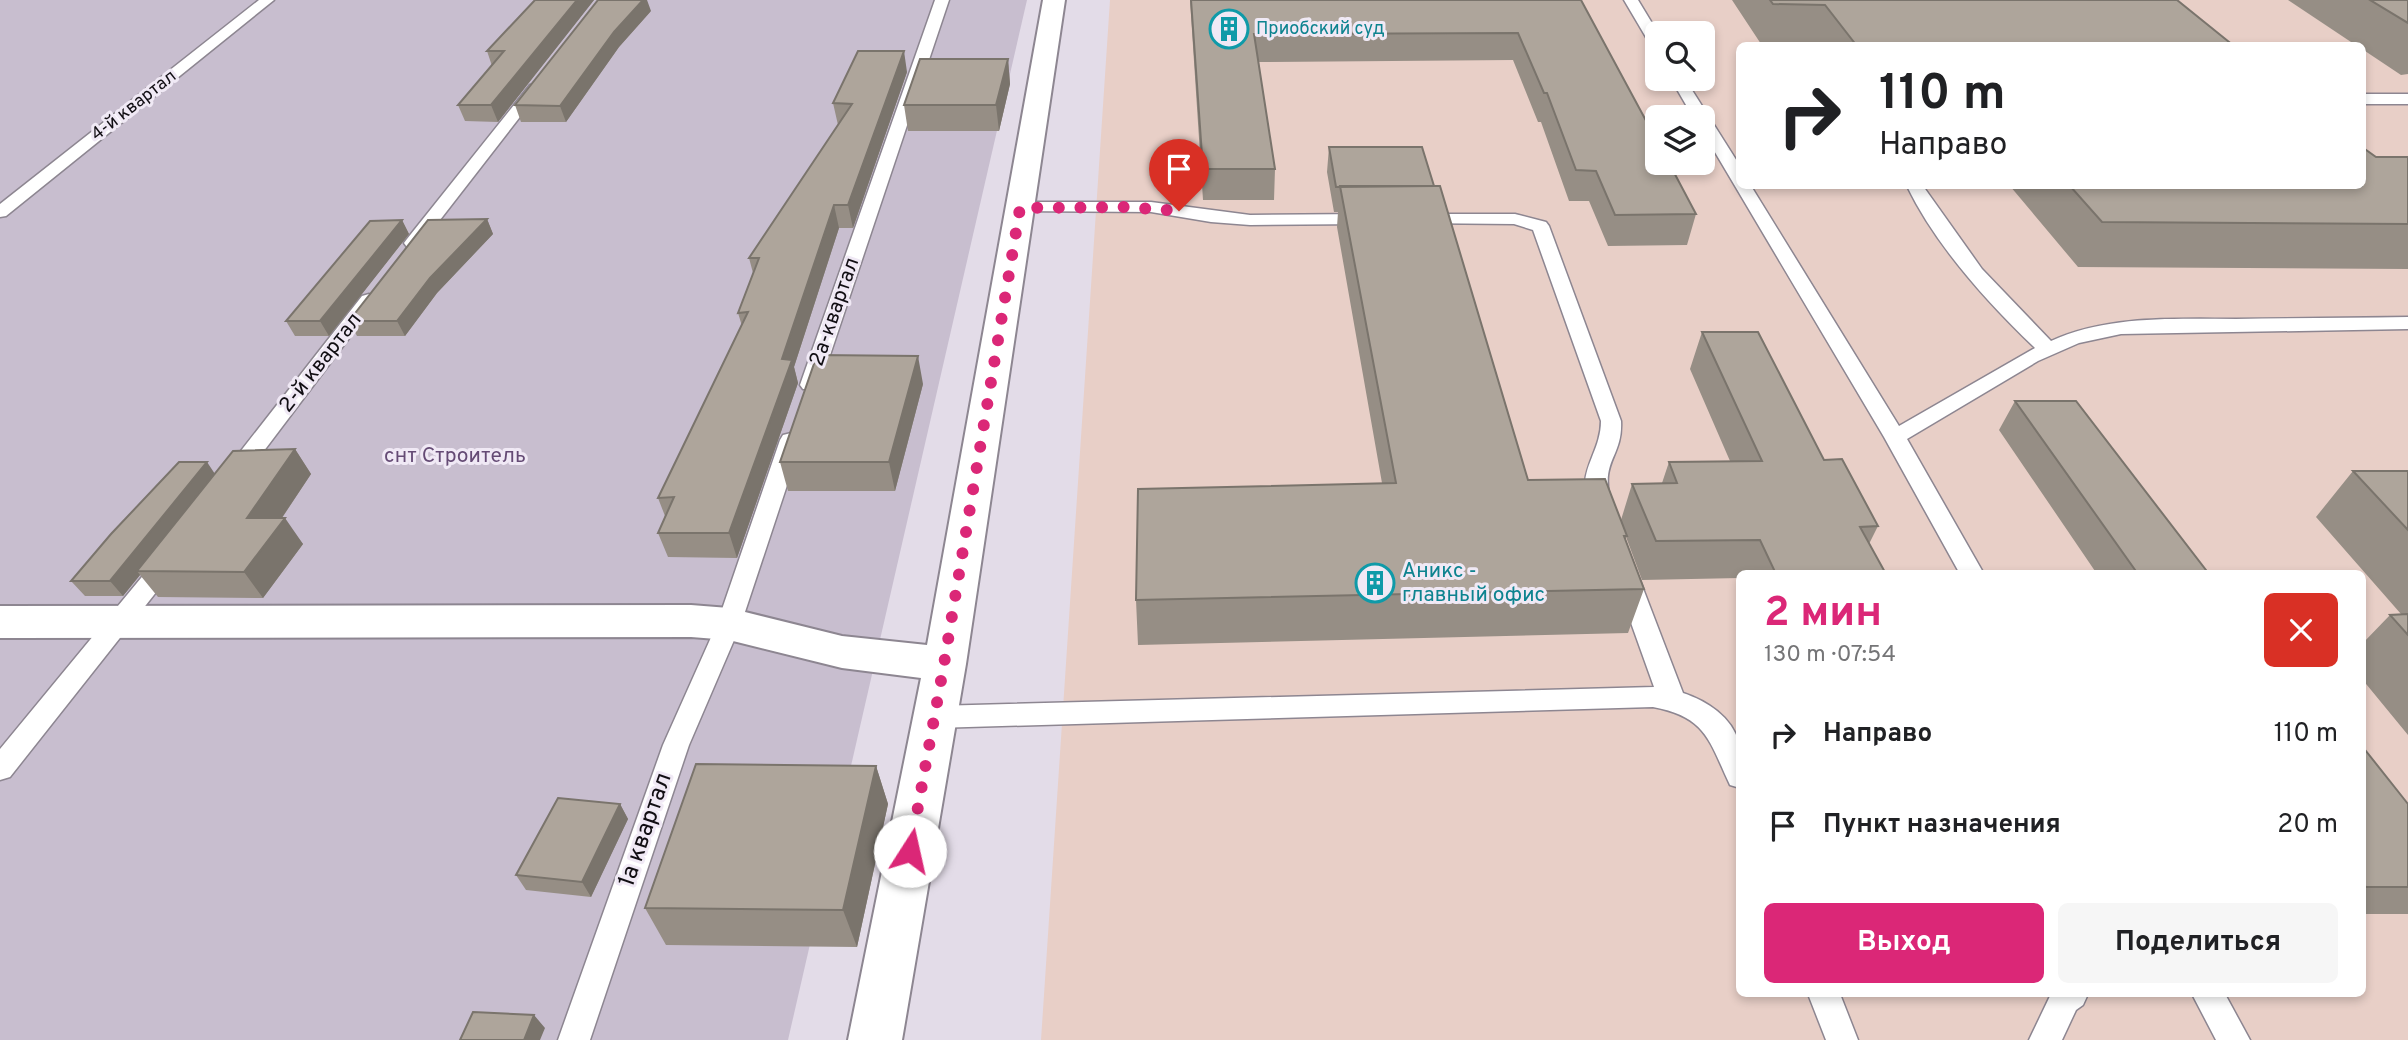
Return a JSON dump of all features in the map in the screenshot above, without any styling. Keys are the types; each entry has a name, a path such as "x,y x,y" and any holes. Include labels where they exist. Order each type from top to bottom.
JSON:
{"street":[{"path":"875,1040 944,664 1054,0"},
{"path":"0,622 466,623 640,620 729,624 842,652 944,664"}],"lane":[{"name":"4-й квартал","path":"0,212 267,0"},
{"name":"2а-квартал","path":"729,624 942,0"},
{"path":"1631,0 1645,24"},
{"path":"404,254 546,74"},
{"path":"2366,99 2408,99"},
{"path":"1715,139 1736,173"},
{"path":"1745,189 1895,437 1970,570"},
{"path":"1917,189 1976,277 2003,309 2048,349"},
{"path":"1020,208 1152,207 1212,217 1251,220 1515,219 1539,226 1545,235 1611,421 1613,432 1593,477 1594,489 1609,529"},
{"name":"2-й квартал","path":"220,493 379,287"},
{"path":"1895,437 2031,357 2073,338 2121,328 2408,323"},
{"path":"0,769 120,623 178,547"},
{"path":"1619,555 1672,700"},
{"name":"1а квартал","path":"574,1040 676,745 729,624"},
{"path":"935,716 1653,697 1672,700 1708,717 1718,727 1736,768"},
{"path":"1825,997 1842,1040"},
{"path":"2045,1040 2068,997"},
{"path":"2210,997 2234,1040"}],"shaded area":[{"path":"1110,0 2408,0 2408,1040 1041,1040"}],"green space":[{"name":"снт Строитель","path":"0,0 1027,0 788,1040 0,1040"}],"building":[{"path":"535,0 577,0 491,105 458,105 504,51 487,51"},
{"path":"598,0 643,0 614,32 560,106 515,105"},
{"path":"1191,0 1581,0 1645,119 1645,175 1675,175 1696,214 1615,215 1596,171 1576,170 1547,93 1544,93 1518,33 1254,34 1275,169 1203,169"},
{"path":"1770,0 2177,0 2229,42 1854,42 1825,5 1773,4"},
{"path":"2370,0 2408,0 2408,23"},
{"path":"858,51 904,51 848,205 834,205 782,359 792,360 729,533 658,533 674,497 658,498 748,312 738,313 759,258 749,258 852,104 833,103"},
{"path":"920,59 1008,59 996,105 904,105"},
{"path":"1329,147 1422,147 1434,186 1336,187"},
{"path":"2366,150 2376,157 2408,157 2408,224 2102,222 2073,189 2366,189"},
{"path":"1340,186 1440,186 1528,480 1605,479 1644,589 1136,600 1138,489 1396,483"},
{"path":"487,219 430,278 397,321 349,321 428,220"},
{"path":"402,220 320,321 286,321 370,221"},
{"path":"1702,332 1758,332 1824,460 1842,459 1878,526 1860,527 1884,570 1774,570 1760,540 1656,541 1632,484 1677,483 1669,462 1762,461"},
{"path":"817,355 918,356 889,462 780,462"},
{"path":"2015,401 2076,401 2206,570 2135,570"},
{"path":"295,449 247,518 285,518 244,572 137,571 233,451"},
{"path":"179,462 207,462 110,581 71,581 111,534"},
{"path":"2353,471 2408,471 2408,530"},
{"path":"2408,614 2408,635 2390,615"},
{"path":"2366,751 2408,804 2408,887 2366,887"},
{"path":"696,764 876,766 843,910 645,908"},
{"path":"558,798 620,804 582,882 516,875"},
{"path":"473,1012 534,1015 524,1040 460,1040"}],"place":[{"name":"Приобский суд","path":"1229,29"},
{"name":"Аникс - главный офис","path":"1375,583"}],"route":[{"path":"910,851 1020,208 1152,207 1179,211"}]}
